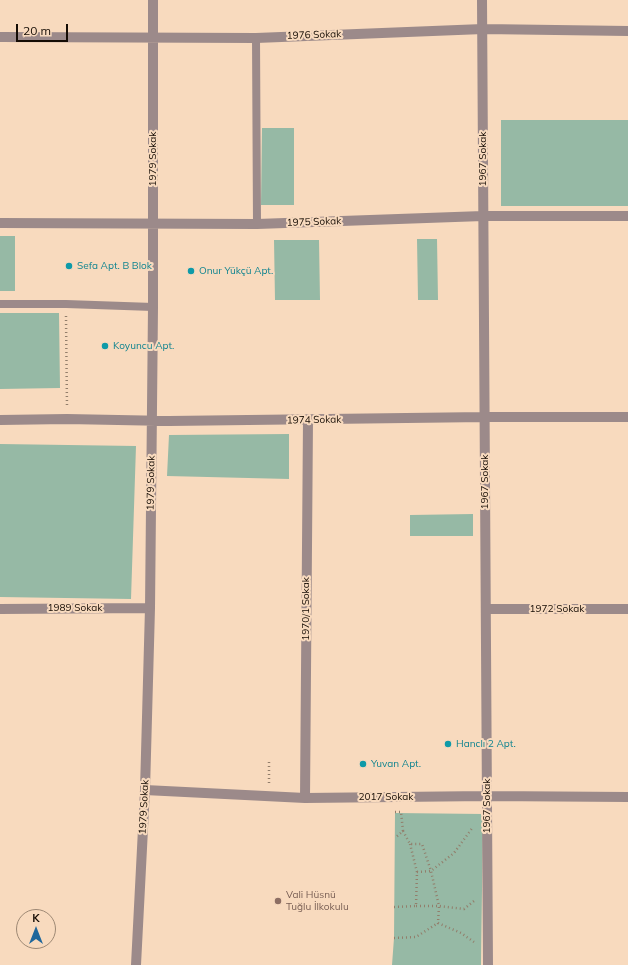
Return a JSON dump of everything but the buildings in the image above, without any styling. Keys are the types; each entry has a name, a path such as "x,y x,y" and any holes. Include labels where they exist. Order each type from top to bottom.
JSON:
{"street":[{"name":"1979 Sokak","path":"136,965 145,790 150,608 153,307 153,0"},
{"name":"1967 Sokak","path":"482,0 488,965"},
{"name":"1976 Sokak","path":"0,37 256,38 482,29 628,31"},
{"name":"1975 Sokak","path":"0,223 257,224 484,216 628,216"},
{"name":"1974 Sokak","path":"0,420 67,419 152,421 485,417 628,417"},
{"name":"1970/1 Sokak","path":"305,798 308,420"},
{"name":"1989 Sokak","path":"0,608 150,608"},
{"name":"1972 Sokak","path":"486,609 628,609"},
{"name":"2017 Sokak","path":"145,790 305,798 487,796 628,797"}],"lane":[{"path":"256,38 257,224"},
{"path":"0,304 66,304 153,307"}],"path":[{"path":"66,304 67,419"},
{"path":"402,812 403,831 410,844 417,872 416,906"},
{"path":"417,872 431,871 454,853 475,825"},
{"path":"395,838 403,831"},
{"path":"410,844 422,844 431,871 439,906 438,923"},
{"path":"394,907 439,906 464,909 476,900"},
{"path":"394,938 416,937 438,923"},
{"path":"438,923 461,933 477,945"}],"green space":[{"path":"501,120 628,120 628,206 501,206"},
{"path":"262,128 294,128 294,205 261,205"},
{"path":"0,236 15,236 15,291 0,291"},
{"path":"417,239 437,239 438,300 418,300"},
{"path":"274,240 319,240 320,300 275,300"},
{"path":"0,313 59,313 60,388 0,389"},
{"path":"289,434 289,479 167,476 169,435"},
{"path":"0,444 136,446 131,599 0,597"},
{"path":"473,514 473,536 410,536 410,515"},
{"path":"395,813 483,814 481,965 392,965 394,938"}],"place":[{"name":"Sefa Apt. B Blok","path":"69,266"},
{"name":"Onur Yükçü Apt.","path":"191,271"},
{"name":"Koyuncu Apt.","path":"105,346"},
{"name":"Hanclı 2 Apt.","path":"448,744"},
{"name":"Yuvan Apt.","path":"363,764"},
{"name":"Vali Hüsnü Tuğlu İlkokulu","path":"278,901"}]}
